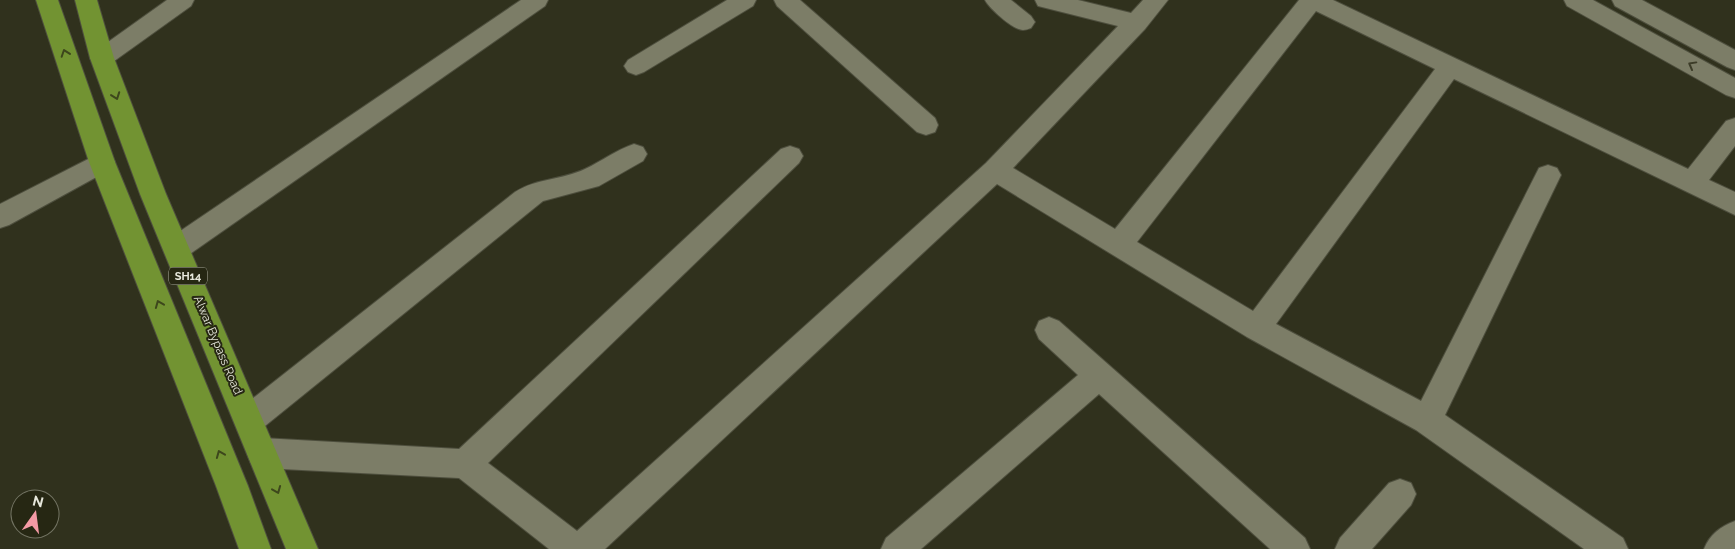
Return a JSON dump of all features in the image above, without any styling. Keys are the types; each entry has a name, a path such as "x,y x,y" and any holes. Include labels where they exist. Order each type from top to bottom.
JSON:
{"main road":[{"name":"SH14","path":"47,0 102,162 256,549"},
{"name":"Alwar Bypass Road","path":"86,0 102,58 153,194 302,549"}],"street":[{"path":"102,58 183,0"},
{"path":"177,248 537,0"},
{"path":"636,66 745,0"},
{"path":"785,0 926,125"},
{"path":"996,0 1023,22"},
{"path":"1046,0 1137,23"},
{"path":"581,549 994,170 1157,0"},
{"path":"1119,244 1312,0 1451,65 1735,204"},
{"path":"1575,0 1735,89"},
{"path":"1623,0 1735,61"},
{"path":"1257,328 1451,65"},
{"path":"1692,183 1735,128"},
{"path":"249,420 524,200 536,192 590,179 634,154"},
{"path":"465,464 790,156"},
{"path":"0,216 102,162"},
{"path":"994,170 1257,328 1427,420 1612,549"},
{"path":"1427,420 1548,175"},
{"path":"1049,330 1294,549"},
{"path":"896,549 1100,375"},
{"path":"262,453 465,464 575,549"},
{"path":"1351,549 1400,494"},
{"path":"1720,549 1735,537"}]}
